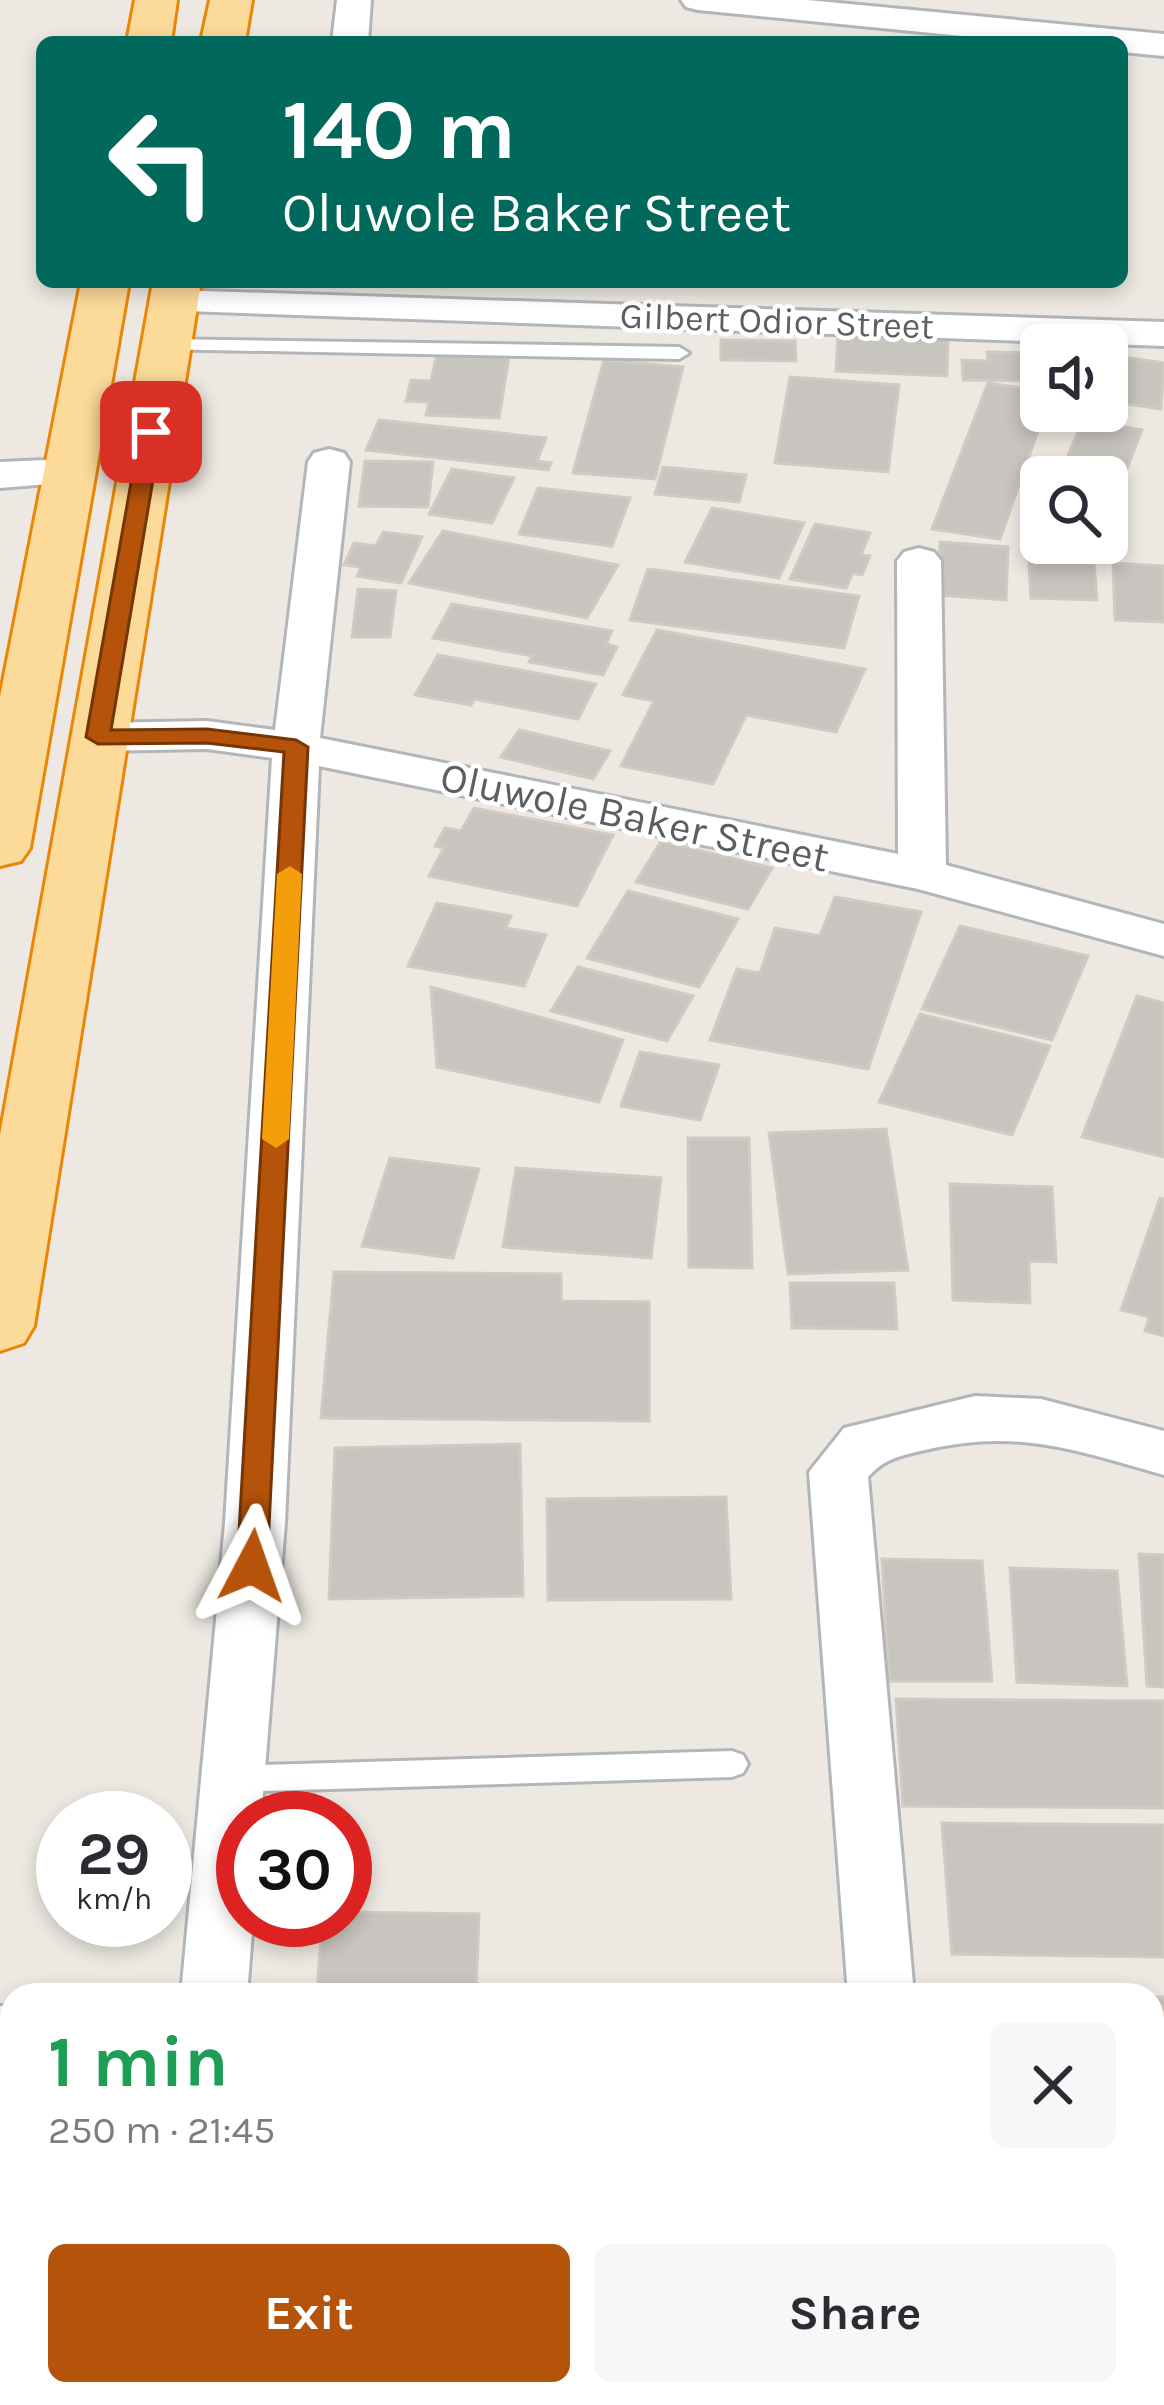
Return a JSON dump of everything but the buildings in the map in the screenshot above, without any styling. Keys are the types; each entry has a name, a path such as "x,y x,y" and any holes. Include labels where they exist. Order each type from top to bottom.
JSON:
{"highway":[{"path":"150,36 156,0"},
{"path":"224,36 231,0"},
{"path":"0,848 104,288"},
{"path":"0,1325 172,310"}],"street":[{"path":"351,36 354,0"},
{"path":"698,0 810,6 870,29 1024,16 1117,36"},
{"path":"1128,38 1164,46"},
{"name":"Gilbert Odior Street","path":"172,310 327,293 1164,334"},
{"path":"215,1983 255,1523 296,747 328,462"},
{"path":"0,475 70,472"},
{"path":"919,561 922,874"},
{"name":"Oluwole Baker Street","path":"98,737 207,736 296,747 922,874 1164,940"},
{"path":"880,1983 838,1472 864,1443 976,1417 1041,1420 1164,1453"}],"lane":[{"path":"172,310 680,353"},
{"path":"233,1779 732,1764"}],"slow traffic":[{"path":"276,1139 290,874"}],"route":[{"path":"151,432 98,737 207,736 296,747 252,1566"}]}
